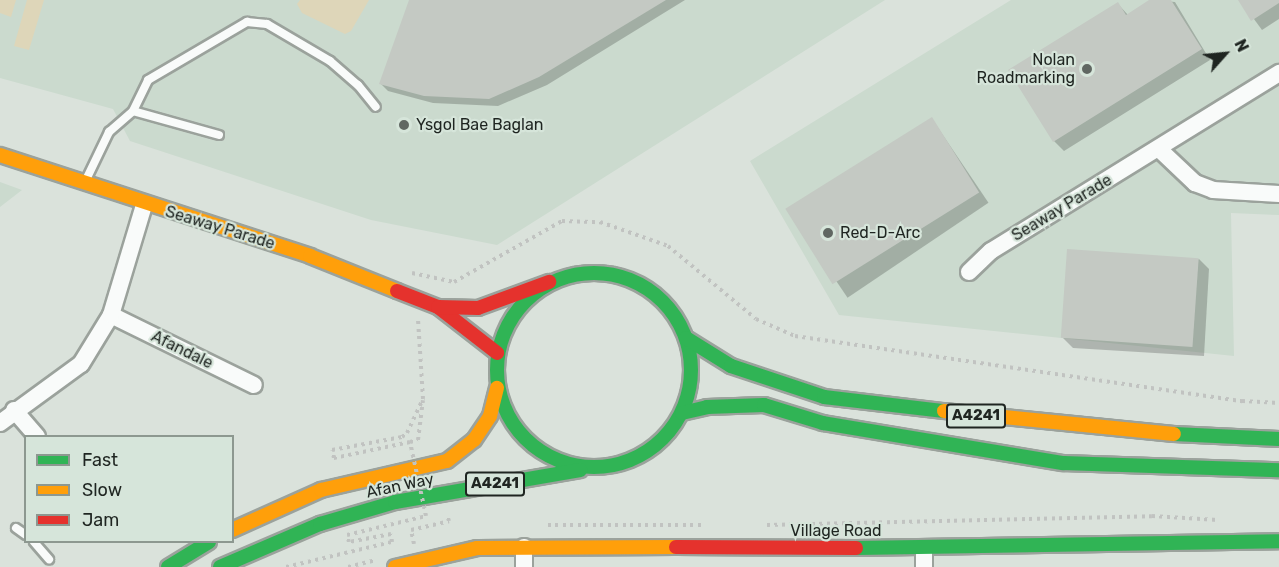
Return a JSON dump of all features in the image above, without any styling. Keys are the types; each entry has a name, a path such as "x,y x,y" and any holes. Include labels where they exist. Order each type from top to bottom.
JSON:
{"main road":[{"name":"Seaway Parade","path":"0,155 144,205 310,256 438,307 497,353"},
{"name":"A4241","path":"581,272 614,274 645,286 670,309 686,338 691,363 690,388 682,413 667,435 646,452 622,464 596,468 568,464 536,448 506,414 497,388 497,353 507,325 524,300 549,282 581,272"},
{"name":"Seaway Parade","path":"438,307 478,308 549,282"},
{"name":"A4241","path":"686,338 731,366 824,397 1066,426 1232,439 1279,439"},
{"name":"Afan Way","path":"234,529 321,490 447,461 474,440 490,416 497,388"},
{"name":"A4241","path":"682,413 707,407 764,405 823,423 1064,463 1279,470"},
{"name":"Afan Way","path":"220,567 320,524 395,502 596,468"},
{"name":"Village Road","path":"395,567 477,548 524,546 924,548 1279,541"},
{"path":"168,567 207,543"}],"street":[{"name":"Seaway Parade","path":"969,272 991,251 1279,73"},
{"path":"1159,149 1195,183 1213,190 1279,194"},
{"path":"0,423 14,410 81,364 111,315 144,205"},
{"name":"Afandale","path":"111,315 254,385"},
{"path":"14,410 36,435"},
{"path":"524,546 525,567"},
{"path":"924,548 924,567"}],"lane":[{"path":"84,184 109,132 133,111 148,80 247,22 267,24 330,61 358,85 376,107"},
{"path":"133,111 219,135"},
{"path":"16,528 24,534"},
{"path":"35,543 49,559"}],"path":[{"path":"407,271 454,282 562,221 600,222 668,246 756,319 795,336 1242,401 1279,403"},
{"path":"418,275 409,312 418,316 416,333 423,399 418,440 334,458 332,450 402,437 407,433 423,399"},
{"path":"286,567 392,542 391,534 349,542 347,535 426,516 410,442"},
{"path":"411,530 449,521"}],"shaded area":[{"name":"Ysgol Bae Baglan","path":"0,0 885,0 497,245 371,220 130,141 113,109 0,78"},
{"path":"0,0 16,0 11,17 0,13"},
{"path":"27,0 44,0 29,50 14,46"},
{"path":"300,0 369,0 351,31 345,34 302,13 297,4"},
{"path":"1011,0 1279,0 1279,215 1231,213 1234,356 839,315 750,161"},
{"path":"0,182 22,190 0,207"}],"building":[{"path":"409,0 666,0 539,77 489,99 424,96 379,84"},
{"path":"1149,0 1171,0 1202,49 1053,142 1008,70 1118,2 1126,15"},
{"path":"1238,0 1279,0 1279,3 1251,21"},
{"path":"932,117 979,192 832,284 785,209"},
{"path":"1067,249 1199,258 1192,347 1061,338"}],"traffic: fast":[{"path":"584,273 604,273 640,284 663,301 675,316 684,333 691,360 691,370 691,380 684,407 675,424 663,439 648,451 631,460 604,467 584,467 548,456 519,432 508,416 501,398 497,380 497,360 508,324 532,295 548,284 566,277 584,273"},
{"path":"686,338 731,366 824,397 944,411"},
{"path":"682,413 707,407 764,405 823,423 1063,463 1279,470"},
{"path":"1174,434 1279,439"},
{"path":"220,567 320,524 395,502 580,470"},
{"path":"856,548 1279,541"},
{"path":"168,567 207,543"}],"traffic: slow":[{"path":"0,155 310,256 397,291"},
{"path":"234,529 321,490 447,461 474,440 490,416 497,388"},
{"path":"944,411 1174,434"},
{"path":"395,567 477,548 676,547"}],"traffic: jam":[{"path":"438,307 478,308 549,282"},
{"path":"397,291 438,307 497,353"},
{"path":"676,547 856,548"}],"place":[{"name":"Nolan Roadmarking","path":"1087,69"},
{"name":"Ysgol Bae Baglan","path":"404,125"},
{"name":"Red-D-Arc","path":"828,233"}]}
